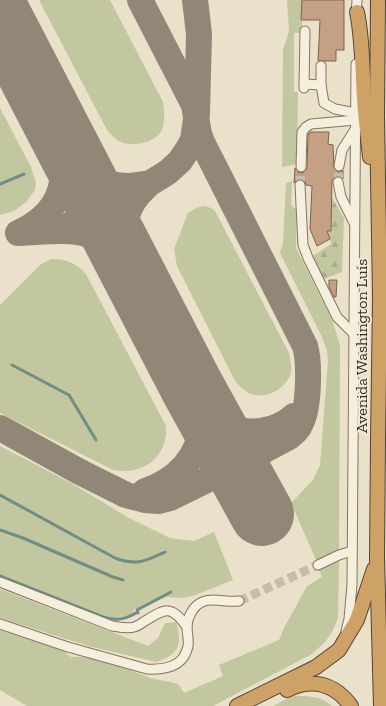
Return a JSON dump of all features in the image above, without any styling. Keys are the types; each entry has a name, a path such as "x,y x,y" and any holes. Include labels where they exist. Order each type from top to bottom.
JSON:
{"highway":[{"name":"Avenida Washington Luís","path":"378,0 380,297 377,557 382,691 381,706"},
{"path":"357,6 361,31 364,98 370,163 378,178"},
{"path":"237,706 316,667 339,650 349,636 364,603 377,557"},
{"path":"258,706 299,685 313,683 336,690 352,706"},
{"path":"320,685 339,706"}],"street":[{"name":"Avenida Washington Luís","path":"316,667 334,651 345,634 351,605 357,6"},
{"path":"305,31 304,86 321,85"},
{"path":"321,66 321,85 324,103 356,121"},
{"path":"339,166 342,150 356,121"},
{"path":"301,167 302,132 306,127 311,124 356,121"},
{"path":"338,182 341,197 355,224"},
{"path":"300,185 303,245 337,317 354,334"},
{"path":"318,566 339,555 352,551"},
{"path":"0,582 112,626 127,628 135,627 161,611 168,611 174,612 180,617 187,627"},
{"path":"0,624 68,647 147,669 160,670 176,665 186,654 188,639 187,627 192,611 196,606 209,600 239,601"}],"green space":[{"path":"39,0 110,0 163,102 163,127 156,137 139,144 132,144 117,140 107,130"},
{"path":"287,0 302,0 302,33 294,33 294,92 298,92 297,164 282,167 283,50 289,31"},
{"path":"0,108 31,167 36,183 35,190 26,202 14,211 0,215"},
{"path":"292,181 291,204 297,209 296,248 332,320 340,345 339,551 317,562 291,503 313,480 320,465 328,361 327,351 322,337 280,253 283,243 286,183"},
{"path":"332,198 344,218 342,272 324,279 313,256 331,244 327,231 331,231"},
{"path":"205,206 215,211 289,353 291,372 284,385 272,393 265,395 251,394 235,381 177,266 174,249 188,213 198,207"},
{"path":"51,259 70,262 86,274 166,426 166,437 163,447 152,462 143,467 124,471 113,470 0,413 0,305 40,265"},
{"path":"0,446 71,483 129,518 170,538 194,541 214,532 233,580 193,596 183,598 167,597 133,610 135,613 131,615 116,619 103,617 0,575"},
{"path":"339,558 338,618 326,641 312,654 213,706 27,706 0,690 0,630 59,648 71,657 100,660 148,677 178,684 184,693 223,676 219,665 279,640 307,586 322,577 319,570 325,565"},
{"path":"0,589 148,646 158,638 165,623 176,622 179,642 177,648 170,656 156,662 88,646 0,618"},
{"path":"292,696 308,696 318,698 332,706 273,706"}],"building":[{"path":"302,0 344,0 344,50 336,50 336,61 318,61 320,20 301,20"},
{"path":"310,132 329,132 328,144 333,145 334,168 338,172 343,170 343,179 340,176 337,176 332,180 331,231 327,231 330,239 317,246 310,229 312,186 306,185 305,181 300,179 296,180 294,183 295,168 301,173 307,168 308,134 310,134"},
{"path":"329,280 337,280 336,297 334,297 329,287"}],"waterway":[{"path":"0,184 24,174"},
{"path":"12,365 69,395 96,440"},
{"path":"0,495 115,558 135,562 146,560 165,552"},
{"path":"0,530 23,538 123,580"},
{"path":"0,576 103,617 120,619 136,613"},
{"path":"138,613 137,610 171,592"}],"taxiway":[{"path":"0,428 80,472 126,495 145,500 159,501 170,498 289,437 299,427 304,416 308,385 308,363 305,346 202,142 199,134 194,105 140,0"},
{"path":"60,230 152,182 168,172 180,161 188,149 193,140 197,113 199,34 195,0"},
{"path":"64,140 64,171 58,196 53,206 44,216 33,225 18,233 54,231 84,233 97,238 110,246 122,257 134,274"},
{"path":"71,153 87,172 103,181 123,186 144,184"},
{"path":"127,261 124,230 128,212 132,203 146,187"},
{"path":"145,491 167,481 176,474 185,466 197,446 200,435 201,418 192,387"},
{"path":"203,407 234,428 252,431 261,431 279,426 294,416"}],"runway":[{"path":"0,17 192,387 262,514"}],"tunnel":[{"path":"338,182 339,166"},
{"path":"300,185 301,167"},
{"path":"239,601 318,565"}]}
